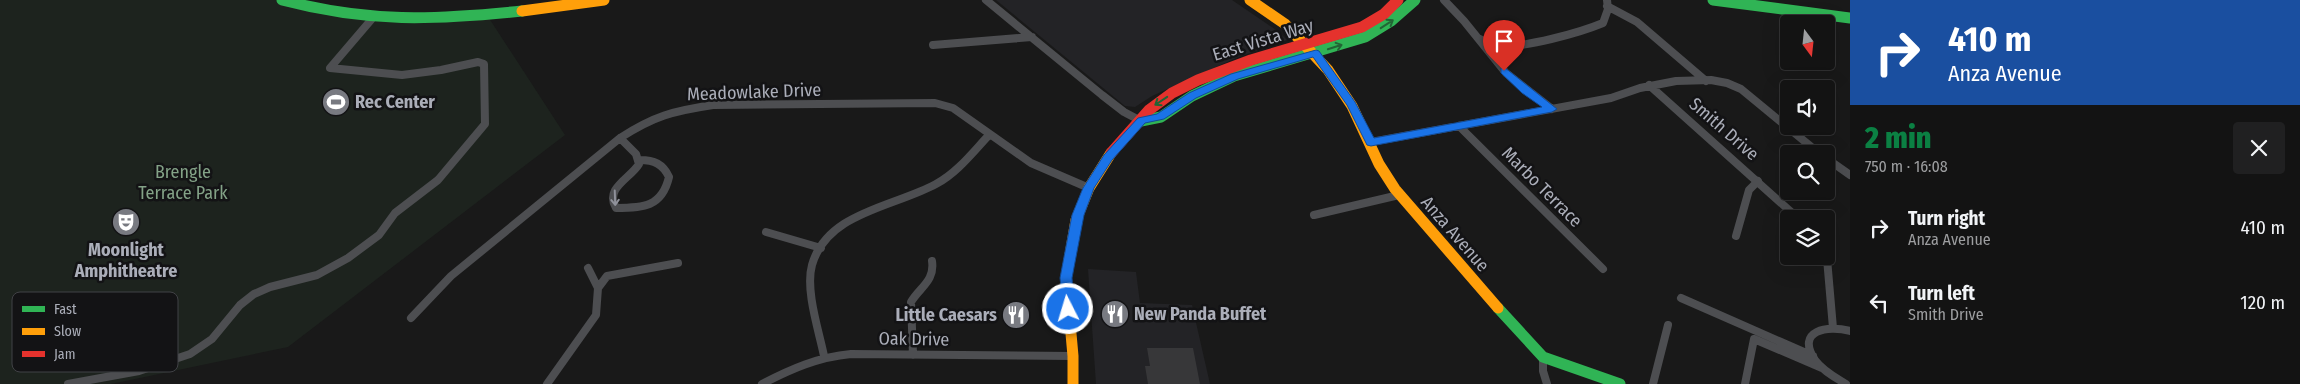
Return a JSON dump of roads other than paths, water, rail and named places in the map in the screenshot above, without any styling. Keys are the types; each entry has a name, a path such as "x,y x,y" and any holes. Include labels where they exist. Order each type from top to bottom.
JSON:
{"main road":[{"path":"282,0 336,15 371,20 430,20 560,7 604,0"},
{"name":"Anza Avenue","path":"1250,0 1284,24 1316,53 1351,104 1382,168 1399,195 1502,315 1543,358 1620,384"},
{"name":"East Vista Way","path":"1073,384 1066,278 1076,220 1089,188 1112,153 1141,121 1147,111 1168,96 1213,73 1362,27 1384,14 1398,0"},
{"path":"1713,0 1850,18"},
{"name":"East Vista Way","path":"1141,121 1161,117 1192,96 1234,76 1355,41 1391,22 1414,1"}],"street":[{"path":"986,0 1124,112 1141,121"},
{"path":"1444,0 1480,39 1494,60 1526,91 1552,109"},
{"path":"1480,39 1488,44 1507,46 1589,29 1603,23 1607,3 1637,22 1706,81"},
{"path":"178,360 206,344 227,322 243,300 256,292 304,281 328,271 377,238 386,228 390,218 432,186 485,124 484,64 478,62 427,73 400,75 330,68 371,20"},
{"path":"933,45 1032,37"},
{"name":"Smith Drive","path":"1371,142 1611,98 1634,88 1680,80 1734,85 1809,145"},
{"name":"Smith Drive","path":"1649,85 1790,210"},
{"name":"Meadowlake Drive","path":"411,318 451,276 620,138 643,123 677,110 713,105 934,103 953,108 989,135 1031,162 1089,188"},
{"name":"Marbo Terrace","path":"1459,126 1603,269"},
{"path":"824,356 810,283 812,265 828,238 842,225 866,212 914,196 938,183 958,167 989,135"},
{"path":"620,138 637,153 640,160 639,166 615,188 613,203 616,208 641,208 657,202 668,186 669,177 660,162 640,160"},
{"path":"1835,164 1850,175"},
{"path":"1736,236 1749,190 1758,181"},
{"path":"1314,215 1399,195"},
{"path":"766,232 821,248"},
{"path":"913,355 911,302 913,296 932,278 935,272 932,261"},
{"path":"598,288 607,276 678,263"},
{"path":"1827,265 1832,328"},
{"path":"547,384 596,315 598,288 588,268"},
{"path":"1680,298 1813,356"},
{"path":"1653,384 1668,325"},
{"path":"1822,368 1809,347 1809,339 1814,332 1832,328 1850,331"},
{"path":"1744,384 1754,339 1822,368 1846,384"},
{"name":"Oak Drive","path":"762,384 798,365 824,356 850,354 1072,356"},
{"path":"1543,358 1543,371 1547,384"},
{"path":"68,384 130,372"}],"place":[{"name":"Rec Center","path":"336,102"},
{"name":"Moonlight Amphitheatre","path":"126,222"},
{"name":"New Panda Buffet","path":"1115,314"},
{"name":"Little Caesars","path":"1016,315"}],"park label":[{"name":"Brengle Terrace Park","path":"183,182"}]}
